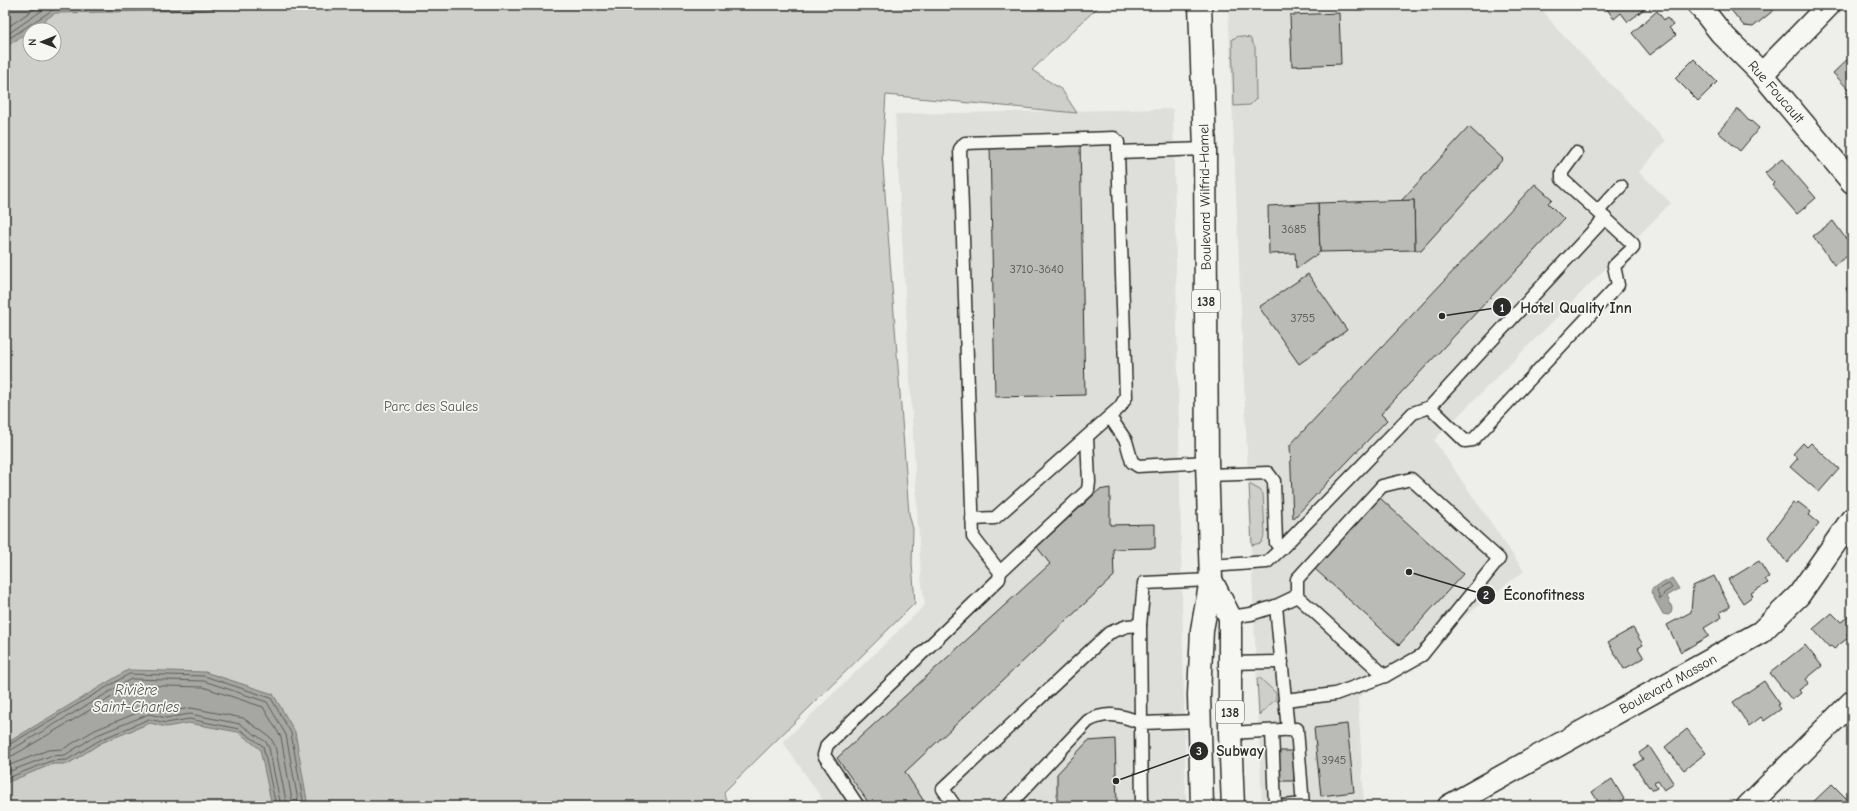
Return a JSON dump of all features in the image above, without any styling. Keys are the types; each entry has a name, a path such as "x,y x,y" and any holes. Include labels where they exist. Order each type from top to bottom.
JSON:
{"main road":[{"name":"Boulevard Wilfrid-Hamel","path":"1200,5 1205,149 1207,469 1210,573 1202,630 1200,721 1202,806"},
{"name":"Rue Foucault","path":"1699,5 1722,33 1762,74 1852,182"},
{"path":"1762,74 1829,5"},
{"name":"Boulevard Masson","path":"1449,806 1761,632 1798,595 1852,519"},
{"name":"Boulevard Wilfrid-Hamel","path":"1210,573 1230,617 1230,733 1233,806"},
{"path":"1748,806 1852,702"}],"lane":[{"path":"972,519 995,518 1120,408 1126,397 1118,142 1114,138 965,143 960,149 972,537 1000,572"},
{"path":"1118,152 1205,149"},
{"path":"1430,407 1465,441 1473,440 1618,285 1614,266 1633,248 1633,244 1562,178 1562,172 1576,153"},
{"path":"1142,806 1140,625 1144,583 1210,573 1267,562 1413,413 1430,407 1601,215 1621,186"},
{"path":"1110,417 1126,441 1132,462 1138,466 1268,473 1274,481 1276,543 1281,549"},
{"path":"858,806 824,754 827,745 998,579 1000,572 1088,490 1087,437"},
{"path":"1285,700 1335,694 1385,676 1422,655 1499,559 1411,479 1382,486 1297,579 1297,596 1385,676"},
{"path":"1230,617 1251,614 1276,606 1297,596"},
{"path":"1276,606 1288,730"},
{"path":"955,806 944,789 1109,633 1127,626 1140,625"},
{"path":"1230,663 1282,662"},
{"path":"1008,806 1088,721 1102,716 1122,715 1141,723 1200,721"},
{"path":"1230,733 1297,729 1303,805 1284,806"},
{"path":"1272,731 1275,806"}],"shaded area":[{"path":"1228,5 1539,5 1557,29 1666,141 1639,172 1671,203 1434,440 1524,571 1358,698 1364,806 1262,806"},
{"path":"1173,109 1186,806 827,806 783,742 925,605 921,578 895,114"}],"green space":[{"name":"Parc des Saules","path":"5,5 1100,5 1032,70 1062,90 1077,113 886,95 882,153 909,514 913,529 912,563 915,603 724,792 727,806 5,806"},
{"path":"1239,36 1250,38 1255,47 1256,99 1250,105 1234,106 1232,39"},
{"path":"1249,484 1260,490 1263,494 1265,534 1261,543 1252,545"},
{"path":"1257,678 1260,678 1276,693 1276,699 1259,715"}],"water":[{"path":"5,5 236,5 206,10 55,13 42,22 22,22 22,36 12,43 5,45"},
{"path":"1672,578 1679,589 1667,596 1672,608 1671,613 1668,615 1663,614 1651,592 1652,589"},
{"name":"Rivière Saint-Charles","path":"128,670 205,672 273,694 295,732 308,806 272,806 260,749 238,732 188,723 166,727 150,723 101,743 68,764 53,764 8,782 5,785 5,744"}],"building":[{"path":"1604,5 1649,5 1628,22 1621,13 1614,19"},
{"path":"1727,5 1780,5 1753,27 1744,26"},
{"path":"1657,11 1664,20 1667,18 1673,25 1669,28 1676,35 1650,55 1632,33"},
{"path":"1339,13 1341,64 1292,66 1290,15"},
{"path":"1852,55 1852,103 1845,96 1850,91 1833,73"},
{"path":"1694,59 1717,82 1698,101 1675,78"},
{"path":"1738,109 1750,122 1751,121 1759,128 1740,151 1718,132"},
{"path":"1469,127 1503,159 1421,250 1415,250 1414,200 1401,201"},
{"path":"1080,141 1085,395 995,397 990,143"},
{"path":"1782,159 1816,198 1797,214 1772,185 1774,183 1765,173"},
{"path":"1535,184 1552,199 1548,203 1564,219 1381,414 1387,420 1293,519 1290,445"},
{"path":"1414,200 1415,250 1320,252 1318,203"},
{"path":"1318,203 1320,252 1296,269 1295,253 1269,254 1268,206"},
{"path":"1833,221 1852,247 1852,253 1834,265 1813,236"},
{"path":"1308,274 1347,330 1299,364 1259,307"},
{"path":"1852,286 1852,303 1846,288"},
{"path":"1803,443 1807,447 1811,443 1839,469 1819,492 1790,467 1798,458 1793,454"},
{"path":"1110,488 1110,525 1155,524 1155,548 1113,549 1114,576 905,772 927,806 871,806 837,758 1050,564 1037,547 1099,490"},
{"path":"1380,498 1463,574 1399,645 1315,569"},
{"path":"1798,502 1811,512 1809,515 1819,523 1787,563 1768,537 1793,503 1796,505"},
{"path":"1759,561 1769,577 1765,579 1768,583 1751,593 1753,596 1743,603 1728,580"},
{"path":"1714,576 1730,607 1720,612 1722,617 1704,628 1709,636 1681,652 1667,625 1691,612 1693,586"},
{"path":"1832,613 1841,622 1849,616 1852,619 1852,627 1847,634 1849,637 1834,649 1831,646 1829,647 1813,629"},
{"path":"1633,628 1643,645 1638,648 1644,658 1624,669 1608,642"},
{"path":"1805,645 1822,666 1806,679 1809,683 1799,690 1801,693 1792,700 1770,673"},
{"path":"1764,681 1780,704 1778,705 1781,709 1764,721 1761,717 1749,726 1733,702"},
{"path":"1347,724 1354,792 1321,796 1314,728"},
{"path":"1687,729 1706,753 1684,770 1665,747"},
{"path":"1115,739 1117,806 1057,806 1057,774 1088,741"},
{"path":"1649,746 1674,784 1664,790 1658,781 1654,783 1657,788 1653,790 1650,786 1649,787 1634,765 1643,759 1639,753"},
{"path":"1271,751 1293,751 1294,781 1272,781"},
{"path":"1612,779 1624,799 1613,806 1601,806 1592,792"},
{"path":"1832,784 1851,803 1848,806 1809,806"}],"place":[{"name":"Hotel Quality Inn","path":"1442,316"},
{"name":"Éconofitness","path":"1409,572"},
{"name":"Subway","path":"1116,781"}]}
